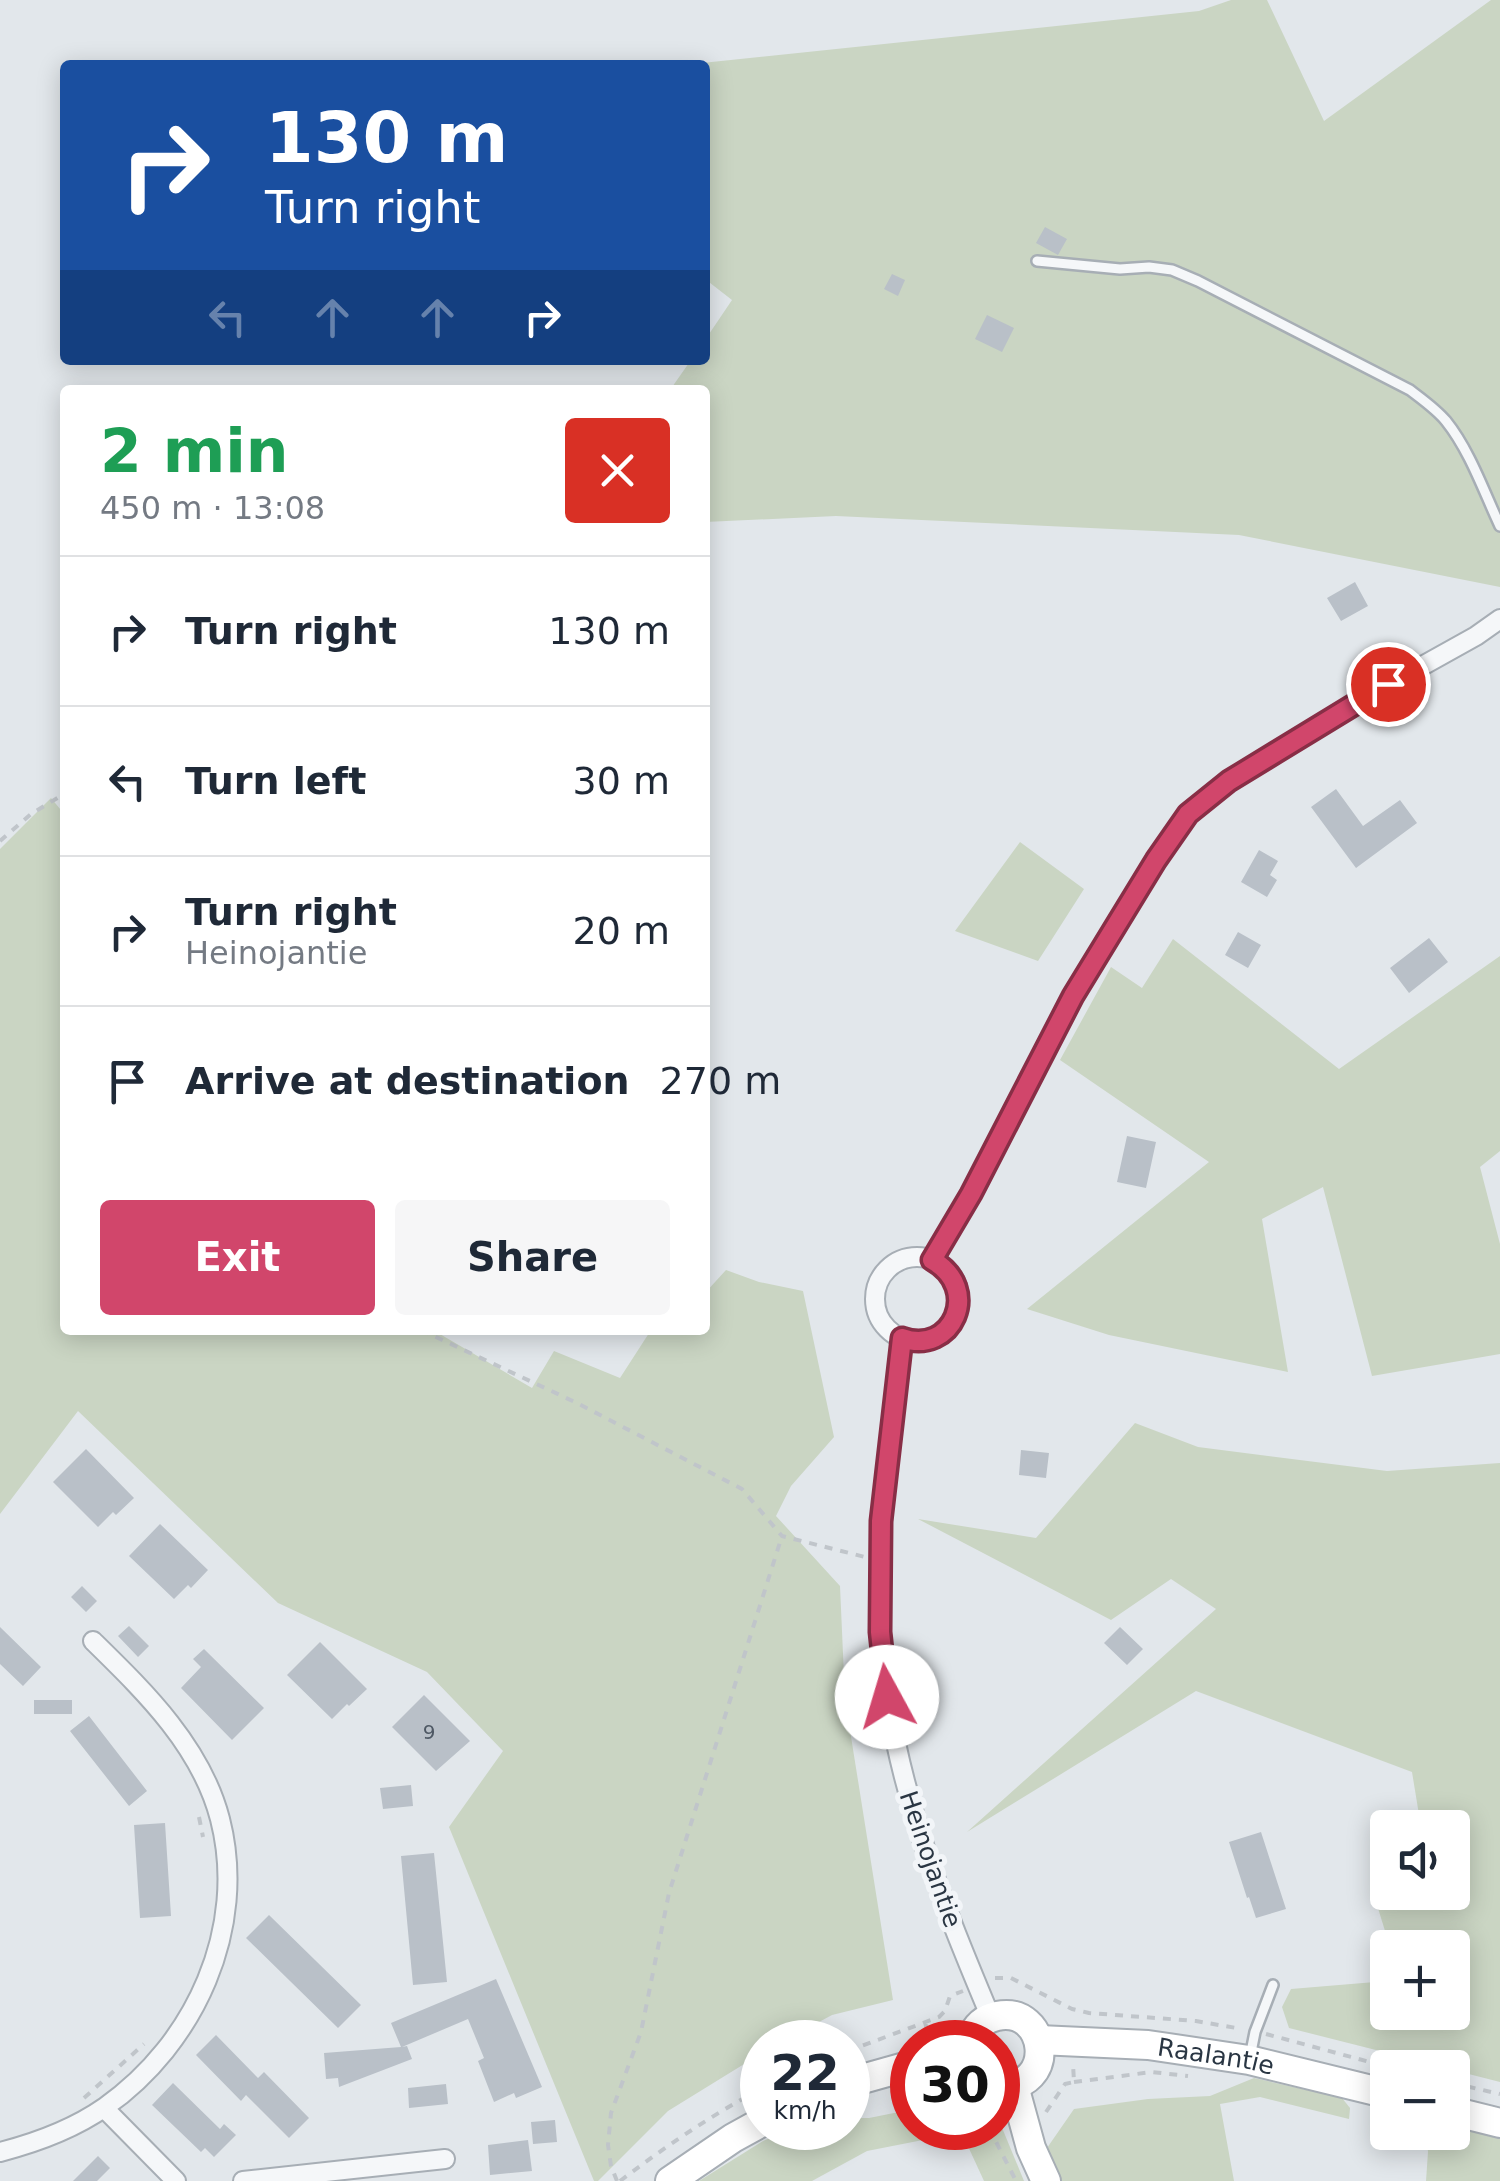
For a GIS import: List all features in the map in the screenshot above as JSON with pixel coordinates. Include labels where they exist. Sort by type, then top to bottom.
[{"type":"street","points":[[932,1260],[971,1194],[1073,996],[1188,814],[1229,781],[1388,684],[1476,636],[1500,618]]},
{"type":"street","points":[[919,1257],[932,1260],[944,1266],[958,1289],[956,1316],[938,1336],[924,1340],[902,1338],[886,1327],[878,1314],[877,1286],[893,1264],[919,1257]]},
{"type":"street","name":"Heinojantie","points":[[902,1338],[881,1521],[880,1632],[887,1697],[900,1765],[925,1853],[991,2018]]},
{"type":"street","points":[[0,2152],[24,2146],[104,2108],[132,2085],[162,2054],[195,2008],[219,1944],[226,1903],[226,1858],[220,1818],[208,1787],[166,1716],[93,1640]]},
{"type":"street","points":[[988,2020],[1000,2015],[1020,2018],[1038,2040],[1038,2064],[1032,2074],[1020,2080]]},
{"type":"street","name":"Raalantie","points":[[1038,2040],[1148,2045],[1250,2060],[1370,2090]]},
{"type":"street","points":[[104,2108],[176,2181]]},
{"type":"street","points":[[1470,2115],[1500,2123]]},
{"type":"street","points":[[1020,2121],[1046,2181]]},
{"type":"street","points":[[670,2181],[740,2135]]},
{"type":"street","points":[[242,2181],[445,2159]]},
{"type":"lane","points":[[1036,261],[1172,270],[1410,390],[1434,408],[1461,444],[1500,526]]},
{"type":"lane","points":[[1250,2060],[1274,1985]]},
{"type":"path","points":[[0,841],[31,814],[60,798]]},
{"type":"path","points":[[432,1335],[577,1403],[742,1489],[782,1536],[880,1560]]},
{"type":"path","points":[[740,2100],[619,2181],[611,2166],[608,2145],[611,2113],[641,2032],[670,1893],[782,1536]]},
{"type":"path","points":[[195,1805],[205,1846]]},
{"type":"path","points":[[931,2020],[945,2011],[950,1996],[998,1977],[1011,1978],[1072,2009],[1256,2032],[1370,2062]]},
{"type":"path","points":[[76,2104],[151,2038]]},
{"type":"path","points":[[1074,2082],[1152,2072],[1189,2076]]},
{"type":"path","points":[[1470,2087],[1500,2094]]},
{"type":"path","points":[[1000,2150],[1016,2181]]},
{"type":"green space","points":[[1231,0],[1267,0],[1324,121],[1491,0],[1500,0],[1500,587],[1239,535],[836,516],[710,522],[710,385],[674,385],[688,365],[710,365],[710,333],[732,300],[710,283],[710,62],[1199,11]]},
{"type":"green space","points":[[51,798],[60,809],[60,1335],[442,1335],[532,1388],[554,1351],[620,1378],[648,1335],[710,1335],[710,1288],[726,1270],[803,1291],[834,1437],[791,1486],[776,1516],[840,1586],[845,1699],[893,2000],[823,2020],[740,2020],[740,2067],[668,2111],[594,2181],[449,1827],[503,1751],[427,1672],[278,1603],[78,1411],[0,1514],[0,849]]},
{"type":"green space","points":[[1020,842],[1084,889],[1038,961],[955,931]]},
{"type":"green space","points":[[1173,939],[1339,1069],[1500,956],[1500,1151],[1480,1167],[1500,1244],[1500,1354],[1372,1376],[1323,1187],[1262,1219],[1288,1372],[1109,1335],[1027,1309],[1209,1162],[1060,1060],[1111,967],[1142,988]]},
{"type":"green space","points":[[1135,1423],[1198,1447],[1387,1471],[1500,1463],[1500,2082],[1470,2074],[1470,2050],[1376,2050],[1289,2028],[1282,2007],[1291,1989],[1370,1982],[1370,2030],[1470,2030],[1470,1930],[1385,1930],[1379,1910],[1470,1910],[1470,1810],[1418,1810],[1412,1772],[1196,1691],[967,1832],[1216,1609],[1171,1579],[1111,1620],[918,1519],[1036,1538]]},
{"type":"green space","points":[[1254,2078],[1342,2098],[1350,2108],[1349,2119],[1260,2097],[1220,2104],[1234,2181],[1061,2181],[1047,2148],[1074,2109],[1210,2096]]},
{"type":"green space","points":[[890,2114],[890,2146],[867,2151],[812,2181],[699,2181],[749,2150],[870,2150],[870,2118]]},
{"type":"green space","points":[[1470,2130],[1500,2138],[1500,2181],[1426,2181],[1428,2152],[1470,2150]]},
{"type":"green space","points":[[970,2150],[1011,2150],[1024,2181],[984,2181]]},
{"type":"building","points":[[1045,227],[1067,239],[1058,255],[1036,243]]},
{"type":"building","points":[[892,274],[905,280],[898,296],[884,289]]},
{"type":"building","points":[[987,315],[1014,328],[1002,352],[975,339]]},
{"type":"building","points":[[1355,582],[1368,606],[1341,621],[1327,598]]},
{"type":"building","points":[[1336,789],[1363,826],[1400,800],[1417,823],[1356,868],[1311,807]]},
{"type":"building","points":[[1259,850],[1278,861],[1270,875],[1277,880],[1267,897],[1241,882]]},
{"type":"building","points":[[1238,932],[1261,945],[1248,968],[1225,955]]},
{"type":"building","points":[[1429,938],[1448,962],[1409,993],[1390,968]]},
{"type":"building","points":[[1127,1136],[1156,1142],[1146,1188],[1117,1182]]},
{"type":"building","points":[[86,1449],[134,1498],[98,1527],[53,1482]]},
{"type":"building","points":[[1021,1450],[1049,1453],[1046,1478],[1019,1475]]},
{"type":"building","points":[[160,1524],[208,1570],[174,1599],[129,1556]]},
{"type":"building","points":[[82,1586],[97,1601],[86,1612],[71,1597]]},
{"type":"building","points":[[129,1626],[149,1646],[138,1657],[118,1636]]},
{"type":"building","points":[[0,1627],[41,1667],[23,1686],[0,1664]]},
{"type":"building","points":[[1120,1627],[1143,1649],[1127,1665],[1104,1643]]},
{"type":"building","points":[[320,1642],[367,1689],[332,1719],[287,1675]]},
{"type":"building","points":[[204,1649],[264,1708],[232,1740],[181,1688],[201,1667],[193,1659]]},
{"type":"building","points":[[424,1695],[470,1741],[436,1771],[392,1727]]},
{"type":"building","points":[[34,1700],[72,1700],[72,1714],[34,1714]]},
{"type":"building","points":[[89,1716],[147,1791],[129,1806],[70,1731]]},
{"type":"building","points":[[411,1785],[413,1806],[383,1809],[380,1788]]},
{"type":"building","points":[[165,1823],[171,1916],[140,1918],[134,1825]]},
{"type":"building","points":[[1261,1832],[1286,1909],[1256,1918],[1229,1842]]},
{"type":"building","points":[[434,1853],[447,1982],[413,1985],[401,1856]]},
{"type":"building","points":[[269,1915],[361,2005],[338,2028],[246,1938]]},
{"type":"building","points":[[496,1979],[542,2087],[494,2102],[478,2061],[484,2058],[468,2019],[402,2047],[407,2046],[412,2059],[339,2087],[338,2078],[326,2079],[324,2053],[401,2047],[391,2023]]},
{"type":"building","points":[[216,2035],[258,2078],[264,2072],[309,2118],[289,2138],[246,2095],[241,2101],[196,2055]]},
{"type":"building","points":[[173,2083],[220,2129],[224,2124],[236,2135],[214,2157],[205,2148],[201,2152],[152,2105]]},
{"type":"building","points":[[446,2084],[448,2104],[409,2108],[408,2088]]},
{"type":"building","points":[[555,2120],[557,2142],[533,2144],[531,2122]]},
{"type":"building","points":[[528,2140],[532,2171],[490,2175],[488,2145]]},
{"type":"building","points":[[98,2156],[110,2168],[97,2181],[73,2181]]},
{"type":"route","points":[[887,1697],[880,1632],[881,1521],[902,1338],[924,1340],[938,1336],[956,1316],[959,1303],[952,1277],[944,1266],[932,1260],[971,1194],[1073,996],[1188,814],[1229,781],[1388,684]]}]
